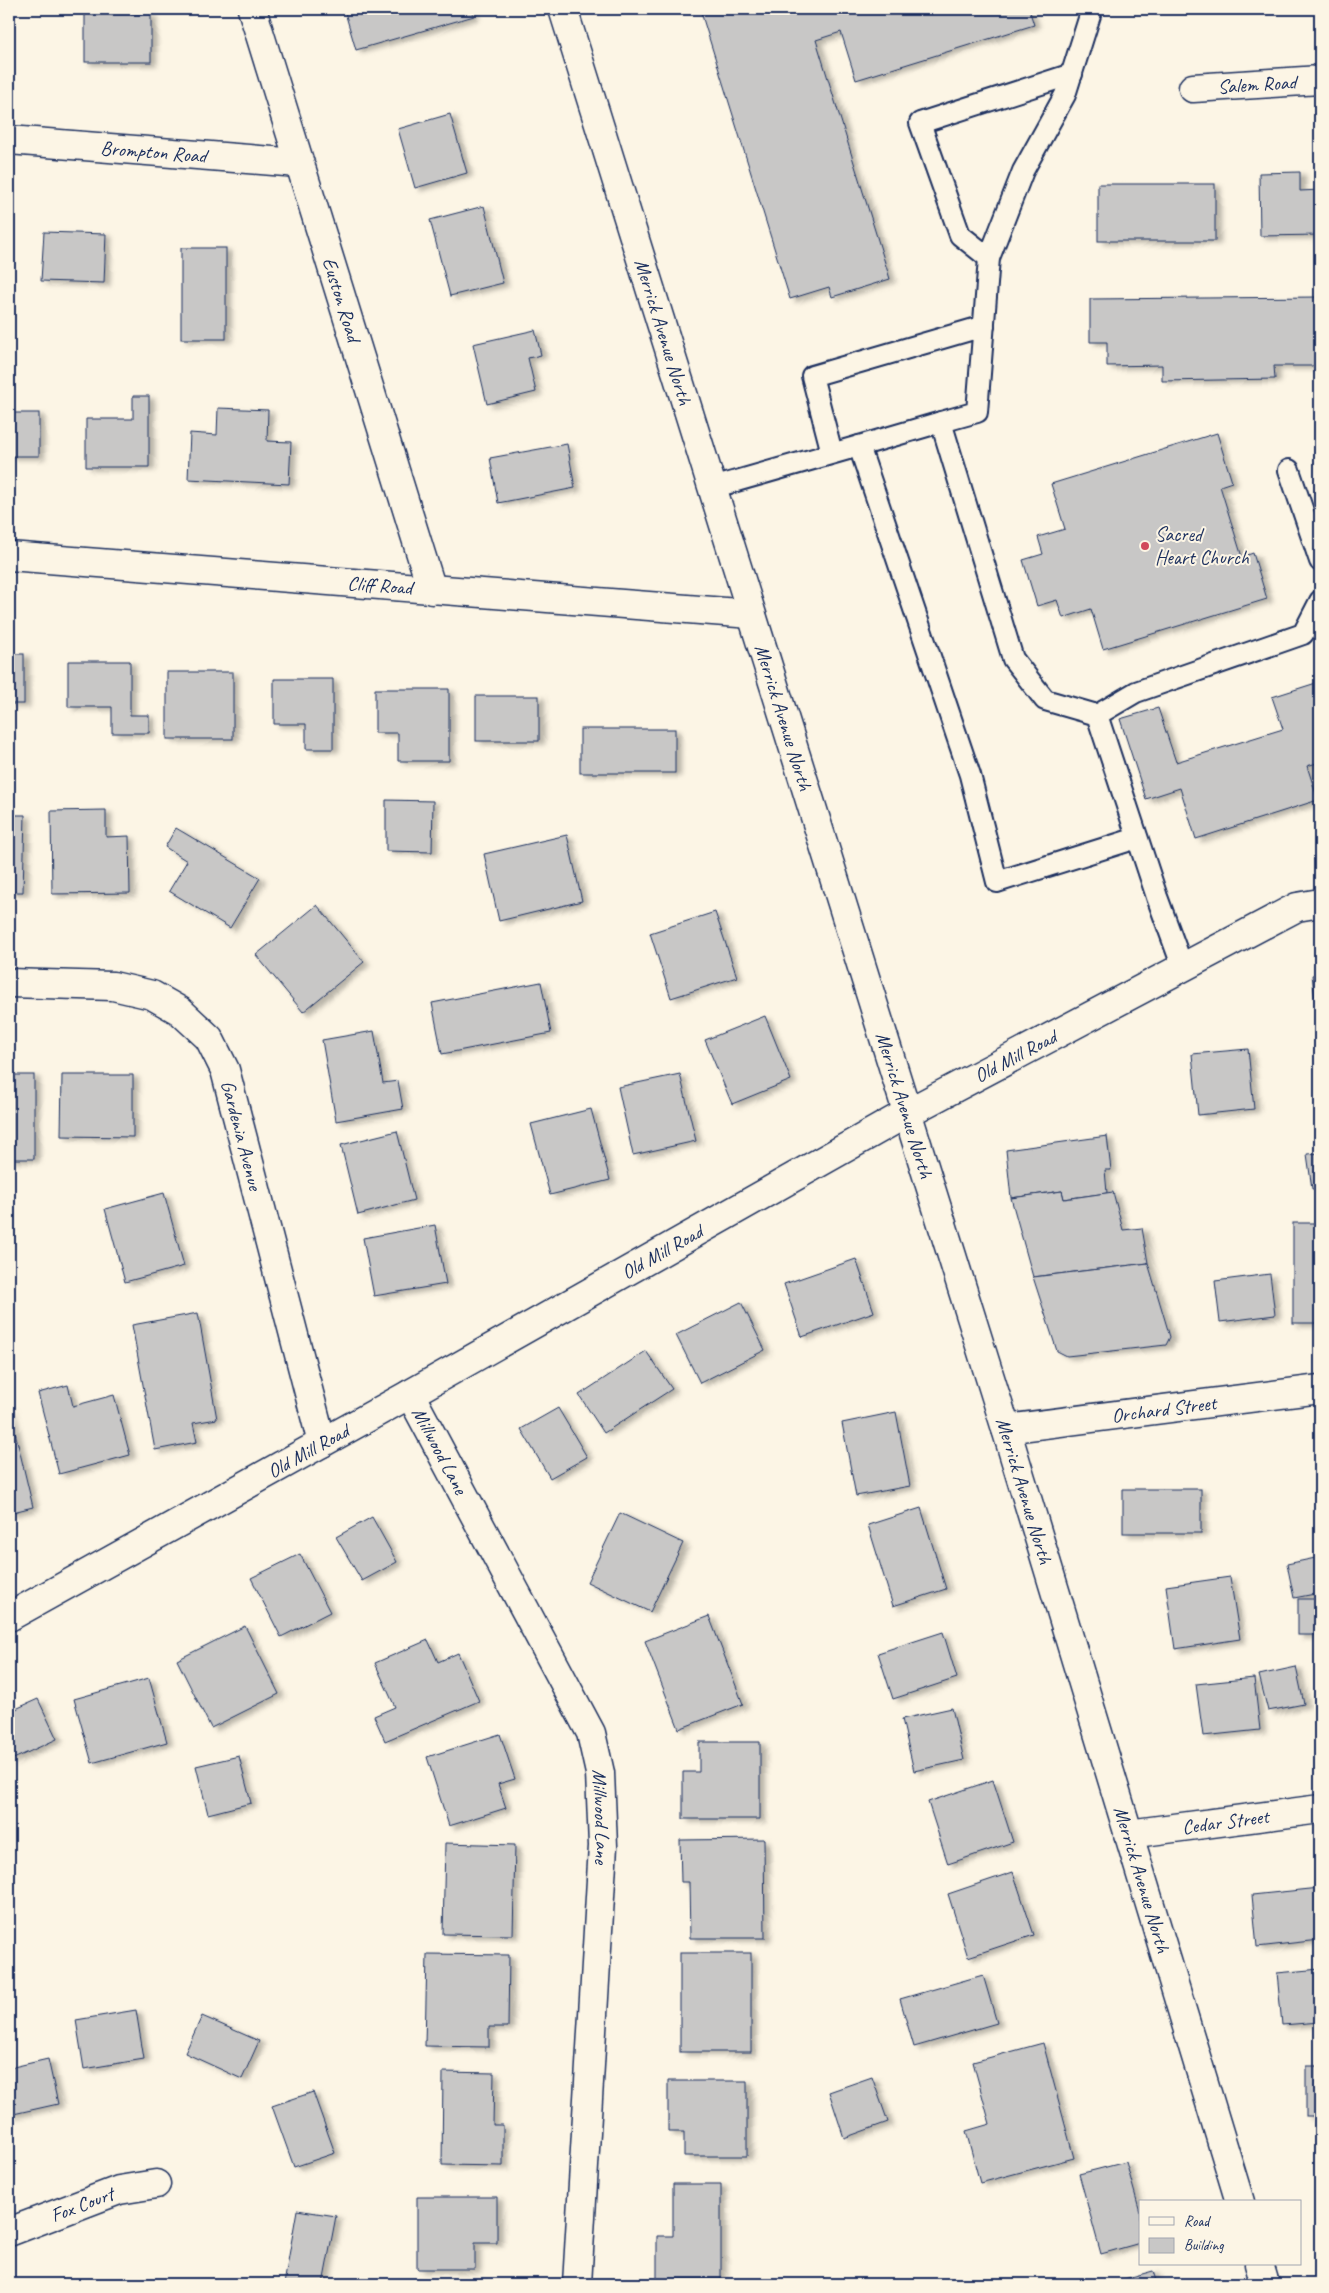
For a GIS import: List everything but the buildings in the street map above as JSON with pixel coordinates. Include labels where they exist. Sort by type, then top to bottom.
[{"type":"street","name":"Euston Road","points":[[252,9],[298,163],[432,590]]},
{"type":"street","name":"Merrick Avenue North","points":[[563,9],[1006,1429],[1239,2200]]},
{"type":"street","name":"Salem Road","points":[[1193,88],[1320,80]]},
{"type":"street","name":"Brompton Road","points":[[9,140],[298,163]]},
{"type":"street","name":"Cliff Road","points":[[9,556],[751,614]]},
{"type":"street","name":"Old Mill Road","points":[[9,1617],[410,1394],[907,1113],[1297,907],[1320,902]]},
{"type":"street","name":"Gardenia Avenue","points":[[9,983],[113,986],[152,995],[180,1011],[209,1038],[225,1070],[322,1443]]},
{"type":"street","name":"Orchard Street","points":[[1006,1429],[1320,1389]]},
{"type":"street","name":"Millwood Lane","points":[[410,1394],[590,1733],[600,1773],[603,1846],[577,2284]]},
{"type":"street","name":"Cedar Street","points":[[1128,1834],[1320,1809]]},
{"type":"street","name":"Fox Court","points":[[9,2232],[119,2190],[156,2184]]},
{"type":"street","points":[[1260,2266],[1265,2284]]},
{"type":"lane","points":[[712,488],[977,412],[989,258],[1023,171],[1065,95],[1092,9]]},
{"type":"lane","points":[[989,258],[960,235],[920,123],[1072,74]]},
{"type":"lane","points":[[832,453],[812,376],[984,326]]},
{"type":"lane","points":[[941,422],[1013,659],[1045,700],[1097,715],[1136,692],[1303,634],[1320,601]]},
{"type":"lane","points":[[859,446],[970,775],[997,882],[1137,838]]},
{"type":"lane","points":[[1290,470],[1320,561]]},
{"type":"lane","points":[[1097,715],[1182,968]]},
{"type":"place","name":"Sacred Heart Church","points":[[1145,546]]}]
